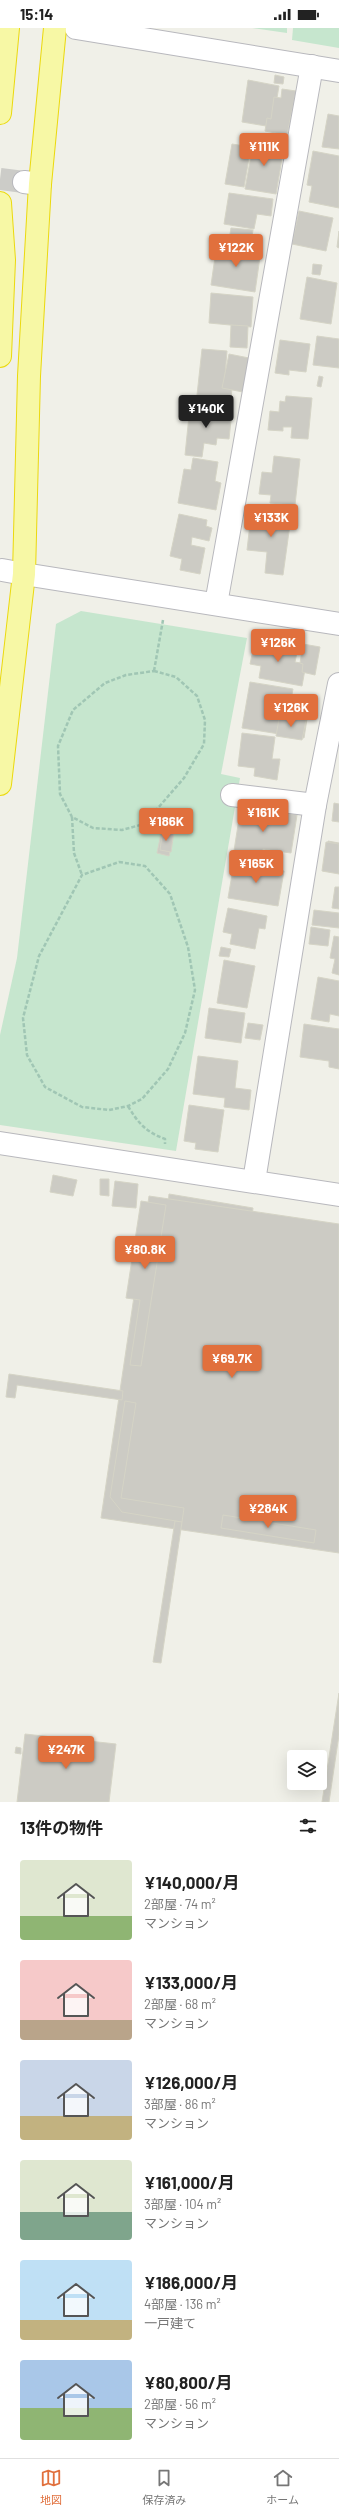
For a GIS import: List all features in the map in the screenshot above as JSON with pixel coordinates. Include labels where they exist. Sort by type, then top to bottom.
[{"type":"highway","points":[[0,113],[8,28]]},
{"type":"highway","points":[[0,784],[24,574],[32,183],[55,28]]},
{"type":"highway","points":[[0,203],[4,260],[0,356]]},
{"type":"street","points":[[76,28],[339,70]]},
{"type":"street","points":[[216,604],[312,66]]},
{"type":"street","points":[[2,570],[339,624]]},
{"type":"street","points":[[254,1182],[315,805],[339,684]]},
{"type":"street","points":[[232,795],[315,805]]},
{"type":"street","points":[[0,1143],[339,1195]]},
{"type":"path","points":[[154,671],[164,616]]},
{"type":"path","points":[[72,817],[93,828],[122,830],[144,824],[184,778],[204,744],[205,720],[197,696],[176,677],[154,671],[126,675],[105,683],[73,710],[58,746],[60,794],[72,817],[74,853],[82,875]]},
{"type":"path","points":[[119,862],[145,866],[170,894],[188,947],[195,990],[185,1033],[168,1069],[142,1099],[128,1106],[109,1110],[82,1107],[44,1087],[27,1055],[23,1018],[38,956],[82,875],[119,862]]},
{"type":"path","points":[[128,1106],[138,1124],[151,1134],[165,1139],[163,1168]]},
{"type":"green space","points":[[252,28],[287,28],[287,33]]},
{"type":"green space","points":[[293,28],[339,28],[339,48],[292,40]]},
{"type":"green space","points":[[81,611],[247,638],[221,774],[240,778],[176,1151],[0,1125],[0,1035],[17,958],[56,624]]},
{"type":"building","points":[[275,75],[284,77],[283,84],[274,83]]},
{"type":"building","points":[[248,80],[279,86],[272,127],[242,122]]},
{"type":"building","points":[[282,89],[296,91],[287,135],[265,131],[267,118],[271,119],[274,97],[281,98]]},
{"type":"building","points":[[328,114],[339,116],[339,149],[322,147]]},
{"type":"building","points":[[254,139],[279,143],[276,158],[282,159],[276,194],[245,189]]},
{"type":"building","points":[[232,144],[251,147],[244,187],[225,184]]},
{"type":"building","points":[[313,151],[339,156],[339,208],[309,202],[312,186],[307,185]]},
{"type":"building","points":[[229,193],[273,199],[271,216],[257,214],[254,229],[224,224]]},
{"type":"building","points":[[299,211],[333,218],[326,251],[292,244]]},
{"type":"building","points":[[231,228],[253,230],[251,243],[229,240]]},
{"type":"building","points":[[339,231],[339,248],[337,247]]},
{"type":"building","points":[[217,243],[261,250],[255,292],[211,285]]},
{"type":"building","points":[[313,264],[322,265],[320,275],[312,274]]},
{"type":"building","points":[[307,277],[337,283],[331,324],[300,319]]},
{"type":"building","points":[[211,293],[253,297],[251,327],[209,323]]},
{"type":"building","points":[[231,325],[248,326],[247,348],[230,347]]},
{"type":"building","points":[[317,336],[339,339],[339,368],[313,365]]},
{"type":"building","points":[[280,340],[310,344],[306,372],[289,370],[289,375],[275,373]]},
{"type":"building","points":[[202,349],[227,351],[224,387],[232,388],[231,399],[197,395]]},
{"type":"building","points":[[229,354],[249,358],[243,392],[222,388]]},
{"type":"building","points":[[319,376],[323,377],[321,387],[317,386]]},
{"type":"building","points":[[286,396],[312,398],[308,439],[291,438],[292,427],[283,427],[283,431],[268,430],[270,411],[279,412],[280,401],[285,402]]},
{"type":"building","points":[[190,406],[232,411],[229,439],[217,438],[216,445],[204,443],[202,457],[185,455]]},
{"type":"building","points":[[274,456],[300,459],[295,505],[270,503],[271,495],[259,494],[262,472],[272,473]]},
{"type":"building","points":[[193,458],[218,462],[215,481],[221,483],[216,510],[178,503],[184,469],[191,470]]},
{"type":"building","points":[[268,507],[292,510],[283,575],[265,573],[267,552],[247,550],[251,515],[266,517]]},
{"type":"building","points":[[179,514],[207,520],[206,526],[212,528],[209,541],[192,537],[191,545],[205,548],[200,574],[180,570],[182,559],[170,556]]},
{"type":"building","points":[[255,641],[298,648],[295,662],[306,664],[302,686],[259,678],[261,666],[250,664]]},
{"type":"building","points":[[303,644],[320,647],[315,675],[302,672],[303,664],[300,663]]},
{"type":"building","points":[[250,682],[293,689],[288,716],[307,719],[304,738],[242,728]]},
{"type":"building","points":[[284,717],[306,720],[302,740],[276,736],[279,719],[283,719]]},
{"type":"building","points":[[242,733],[275,737],[272,759],[280,759],[277,780],[254,776],[255,768],[238,766]]},
{"type":"building","points":[[334,803],[339,804],[339,822],[332,821]]},
{"type":"building","points":[[241,806],[297,815],[291,853],[263,849],[261,861],[233,857]]},
{"type":"building","points":[[162,829],[174,831],[169,856],[157,853]]},
{"type":"building","points":[[163,829],[174,831],[171,852],[160,850]]},
{"type":"building","points":[[328,841],[339,843],[339,873],[323,871]]},
{"type":"building","points":[[326,842],[339,844],[339,874],[322,871]]},
{"type":"building","points":[[234,863],[284,871],[278,906],[228,898]]},
{"type":"building","points":[[335,887],[339,887],[339,909],[332,908]]},
{"type":"building","points":[[228,908],[267,916],[265,929],[259,928],[255,949],[230,944],[232,934],[223,932]]},
{"type":"building","points":[[314,910],[339,913],[339,928],[312,925]]},
{"type":"building","points":[[311,927],[330,930],[328,946],[309,944]]},
{"type":"building","points":[[334,936],[339,937],[339,975],[332,973],[335,959],[330,958]]},
{"type":"building","points":[[221,947],[231,949],[229,957],[219,956]]},
{"type":"building","points":[[224,960],[255,966],[247,1008],[217,1003]]},
{"type":"building","points":[[318,977],[339,981],[339,1016],[330,1014],[329,1022],[311,1019]]},
{"type":"building","points":[[209,1008],[245,1013],[241,1043],[205,1038]]},
{"type":"building","points":[[248,1023],[263,1025],[260,1040],[245,1038]]},
{"type":"building","points":[[304,1024],[339,1029],[339,1069],[329,1067],[329,1061],[300,1057]]},
{"type":"building","points":[[198,1056],[238,1061],[235,1088],[251,1090],[249,1110],[224,1107],[225,1098],[193,1094]]},
{"type":"building","points":[[189,1105],[224,1110],[218,1152],[195,1149],[196,1143],[184,1141]]},
{"type":"building","points":[[53,1175],[77,1180],[73,1196],[50,1192]]},
{"type":"building","points":[[100,1179],[109,1179],[109,1196],[100,1195]]},
{"type":"building","points":[[115,1181],[138,1184],[136,1208],[112,1206]]},
{"type":"building","points":[[169,1194],[253,1208],[252,1217],[168,1204]]},
{"type":"building","points":[[149,1196],[339,1224],[339,1553],[101,1518]]},
{"type":"building","points":[[141,1201],[166,1205],[141,1366],[130,1365],[140,1300],[126,1298]]},
{"type":"building","points":[[9,1374],[123,1391],[122,1400],[17,1385],[15,1398],[6,1397]]},
{"type":"building","points":[[125,1401],[136,1403],[121,1498],[184,1508],[182,1522],[122,1512],[110,1497]]},
{"type":"building","points":[[223,1515],[316,1530],[314,1543],[221,1528]]},
{"type":"building","points":[[175,1521],[182,1522],[161,1663],[153,1662]]},
{"type":"building","points":[[339,1693],[339,1735],[329,1802],[322,1802],[324,1790],[327,1790],[327,1770]]},
{"type":"building","points":[[25,1734],[116,1744],[109,1802],[17,1802]]},
{"type":"building","points":[[16,1747],[21,1748],[21,1754],[15,1753]]},
{"type":"tunnel","points":[[0,179],[24,182]]}]
